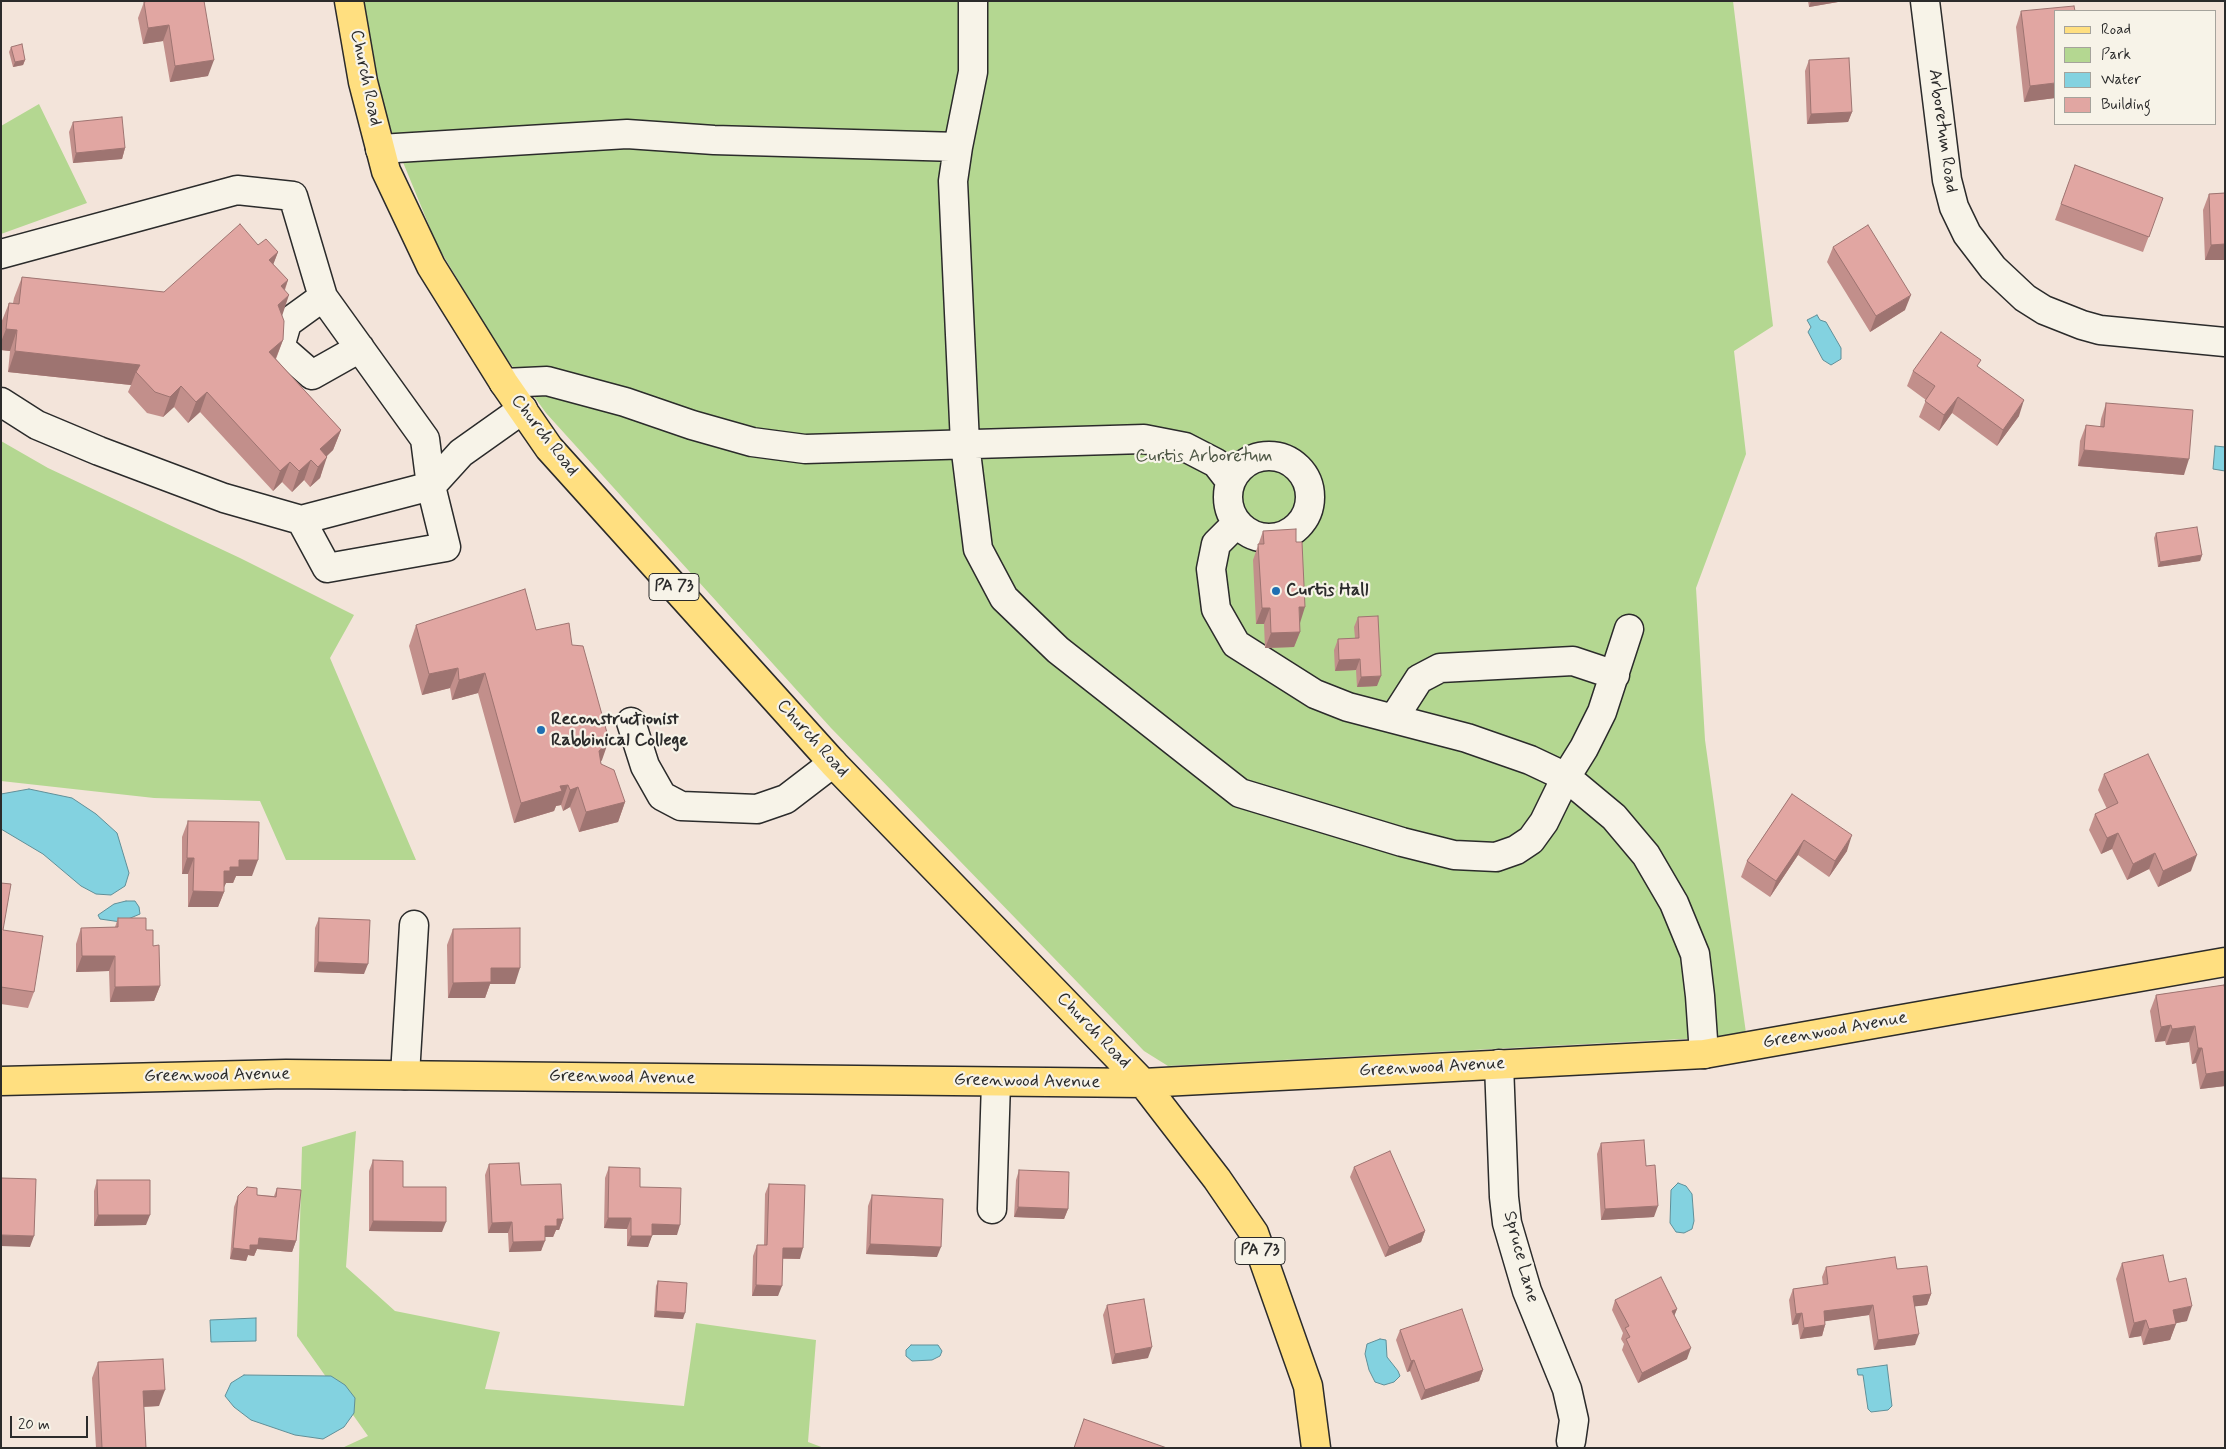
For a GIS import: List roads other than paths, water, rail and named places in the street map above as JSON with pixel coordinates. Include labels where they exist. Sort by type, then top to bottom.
[{"type":"main road","name":"Church Road","points":[[349,1],[363,82],[386,171],[431,266],[504,383],[549,448],[833,763],[1143,1083],[1217,1179],[1254,1233],[1308,1386],[1316,1448]]},
{"type":"main road","name":"Greenwood Avenue","points":[[1,1081],[286,1074],[1143,1083],[1704,1054],[2225,962]]},
{"type":"street","points":[[973,1],[972,72],[958,147],[954,181],[965,444],[978,549],[1004,598],[1058,650],[1240,793],[1402,842],[1454,855],[1496,858],[1516,850],[1531,840],[1544,822],[1566,777],[1584,748],[1602,712],[1628,629]]},
{"type":"street","name":"Arboretum Road","points":[[1925,1],[1947,180],[1954,208],[1967,234],[1993,268],[2025,298],[2044,310],[2082,325],[2100,330],[2225,342]]},
{"type":"street","points":[[380,149],[627,134],[714,140],[958,147]]},
{"type":"street","points":[[1,254],[237,190],[293,196],[323,297],[425,439],[431,486],[446,547],[326,568],[301,520]]},
{"type":"street","points":[[323,297],[288,323],[280,347],[312,375],[360,348]]},
{"type":"street","points":[[504,383],[547,381],[625,402],[692,425],[752,442],[805,449],[1144,439],[1185,447],[1216,463],[1230,481]]},
{"type":"street","points":[[1,402],[37,425],[99,451],[224,498],[301,520],[431,486],[462,453],[523,409]]},
{"type":"street","points":[[1273,455],[1286,459],[1298,466],[1306,477],[1310,490],[1310,504],[1306,516],[1298,527],[1274,538],[1260,537],[1247,532],[1237,523],[1228,503],[1227,492],[1230,481],[1237,469],[1248,461],[1260,456],[1273,455]]},
{"type":"street","points":[[1237,523],[1216,544],[1211,569],[1216,609],[1236,644],[1315,694],[1348,707],[1467,738],[1530,760],[1566,777],[1614,817],[1646,855],[1674,903],[1694,954],[1700,996],[1704,1054]]},
{"type":"street","points":[[1394,718],[1419,679],[1440,668],[1573,661],[1615,675]]},
{"type":"street","points":[[632,722],[645,766],[662,796],[681,806],[757,809],[786,799],[833,763]]},
{"type":"street","points":[[405,1075],[414,925]]},
{"type":"street","name":"Spruce Lane","points":[[1499,1064],[1507,1223],[1527,1291],[1567,1389],[1574,1420],[1571,1441]]},
{"type":"street","points":[[992,1209],[996,1082]]},
{"type":"water","points":[[1817,315],[1820,320],[1826,322],[1841,348],[1841,359],[1831,365],[1823,360],[1808,332],[1811,327],[1807,320]]},
{"type":"water","points":[[2215,446],[2225,447],[2225,471],[2213,469]]},
{"type":"water","points":[[29,789],[72,798],[96,814],[117,833],[129,873],[125,886],[111,895],[96,894],[81,886],[43,854],[1,829],[1,794]]},
{"type":"water","points":[[135,901],[139,907],[140,914],[121,922],[100,919],[98,915],[114,904]]},
{"type":"water","points":[[1678,1183],[1686,1186],[1692,1194],[1694,1221],[1692,1229],[1684,1233],[1676,1232],[1670,1223],[1671,1190]]},
{"type":"water","points":[[256,1318],[256,1341],[211,1342],[210,1320]]},
{"type":"water","points":[[1380,1339],[1386,1340],[1387,1357],[1400,1376],[1394,1382],[1384,1385],[1375,1382],[1369,1370],[1365,1354],[1367,1344]]},
{"type":"water","points":[[911,1345],[938,1345],[942,1351],[940,1356],[932,1360],[912,1361],[906,1356],[906,1350]]},
{"type":"water","points":[[1887,1365],[1892,1406],[1888,1410],[1871,1412],[1868,1409],[1863,1375],[1858,1375],[1857,1369]]},
{"type":"water","points":[[244,1375],[331,1376],[345,1385],[355,1398],[354,1413],[344,1427],[323,1439],[295,1435],[251,1420],[234,1407],[225,1396],[231,1383]]},
{"type":"place","name":"Curtis Hall","points":[[1276,591]]},
{"type":"place","name":"Reconstructionist Rabbinical College","points":[[541,730]]},
{"type":"park label","name":"Curtis Arboretum","points":[[1204,457]]}]
